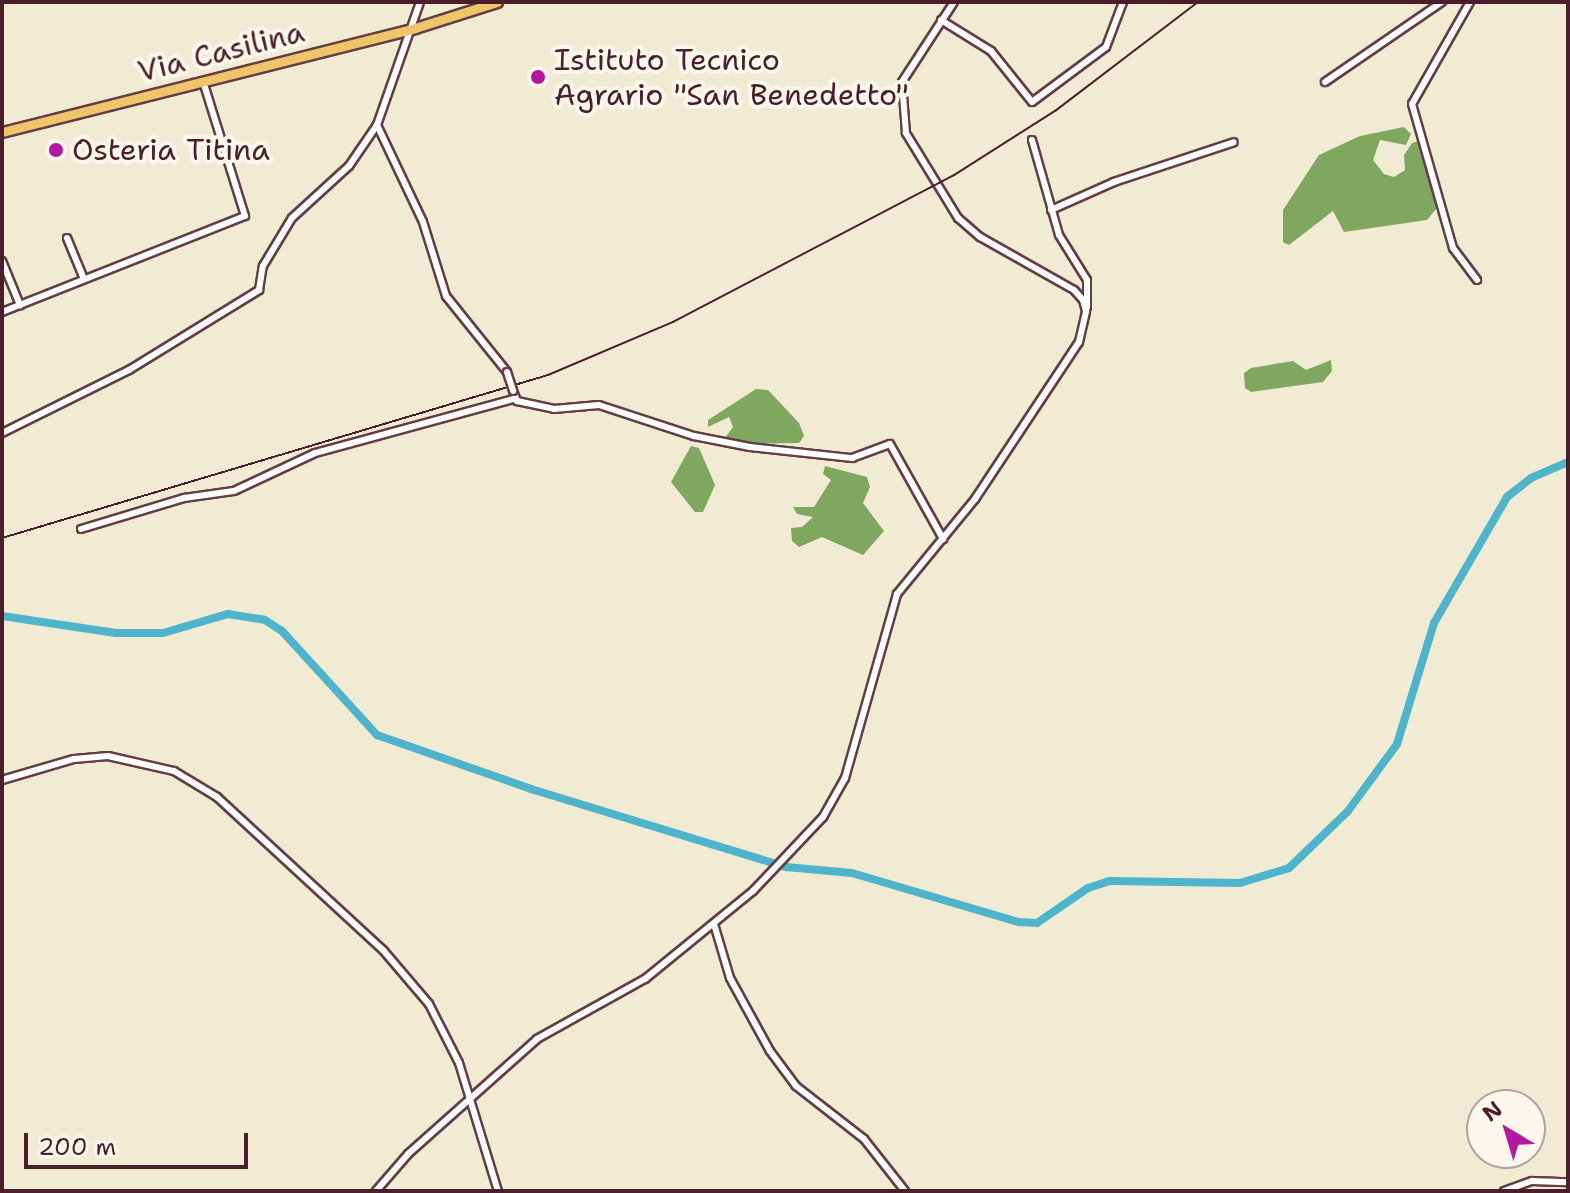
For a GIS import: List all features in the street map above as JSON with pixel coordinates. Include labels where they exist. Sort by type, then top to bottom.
[{"type":"main road","name":"Via Casilina","points":[[2,132],[415,28],[497,2]]},
{"type":"street","points":[[2,433],[129,370],[259,290],[263,266],[292,218],[349,166],[377,125],[415,28],[420,2]]},
{"type":"street","points":[[954,2],[902,82],[906,133],[958,218],[980,237],[1069,287],[1086,311]]},
{"type":"street","points":[[941,20],[991,51],[1032,102],[1106,47],[1123,2]]},
{"type":"street","points":[[1325,82],[1442,2]]},
{"type":"street","points":[[1470,2],[1412,104],[1453,248],[1477,280]]},
{"type":"street","points":[[2,312],[245,216],[203,81]]},
{"type":"street","points":[[377,125],[423,222],[446,296],[507,372],[514,399]]},
{"type":"street","points":[[376,1191],[408,1154],[537,1039],[645,979],[714,924],[770,872],[837,799],[897,594],[943,539],[1071,354],[1086,311],[1083,272],[1059,235],[1032,140]]},
{"type":"street","points":[[1051,210],[1234,142]]},
{"type":"street","points":[[67,238],[84,279]]},
{"type":"street","points":[[2,261],[20,305]]},
{"type":"street","points":[[1069,287],[1083,272]]},
{"type":"street","points":[[81,529],[184,498],[234,491],[315,453],[514,399],[554,409],[599,405],[694,436],[837,458],[864,456],[890,444],[943,539]]},
{"type":"street","points":[[2,780],[74,759],[108,756],[142,760],[200,785],[411,981],[441,1024],[471,1098],[498,1191]]},
{"type":"street","points":[[714,924],[730,978],[770,1051],[796,1086],[864,1139],[905,1191]]},
{"type":"street","points":[[1504,1191],[1532,1181],[1568,1182]]},
{"type":"green space","points":[[1404,127],[1411,134],[1406,145],[1380,140],[1373,160],[1384,174],[1394,177],[1405,170],[1404,155],[1412,143],[1419,141],[1437,208],[1427,220],[1344,232],[1333,211],[1289,245],[1283,242],[1283,210],[1319,155],[1360,136]]},
{"type":"green space","points":[[1331,360],[1332,371],[1323,382],[1251,392],[1245,388],[1244,373],[1251,368],[1293,361],[1306,370]]},
{"type":"green space","points":[[756,389],[768,390],[799,423],[804,436],[799,443],[739,444],[725,438],[733,427],[729,417],[708,427],[708,420]]},
{"type":"green space","points":[[691,446],[699,448],[715,485],[703,512],[695,512],[671,482]]},
{"type":"green space","points":[[825,466],[867,477],[870,487],[863,503],[884,531],[863,555],[822,537],[799,547],[792,541],[791,528],[802,527],[813,517],[797,514],[793,507],[814,507],[831,480],[823,474]]},
{"type":"waterway","points":[[2,616],[116,633],[163,633],[228,614],[265,620],[282,631],[377,735],[531,789],[786,867],[852,873],[1019,922],[1037,923],[1088,888],[1110,881],[1240,883],[1289,868],[1348,811],[1397,744],[1434,623],[1507,497],[1531,478],[1568,462]]},
{"type":"railway","points":[[2,538],[548,375],[673,322],[954,175],[1055,111],[1198,2]]},
{"type":"place","name":"Istituto Tecnico Agrario \"San Benedetto\"","points":[[538,77]]},
{"type":"place","name":"Osteria Titina","points":[[56,150]]}]
